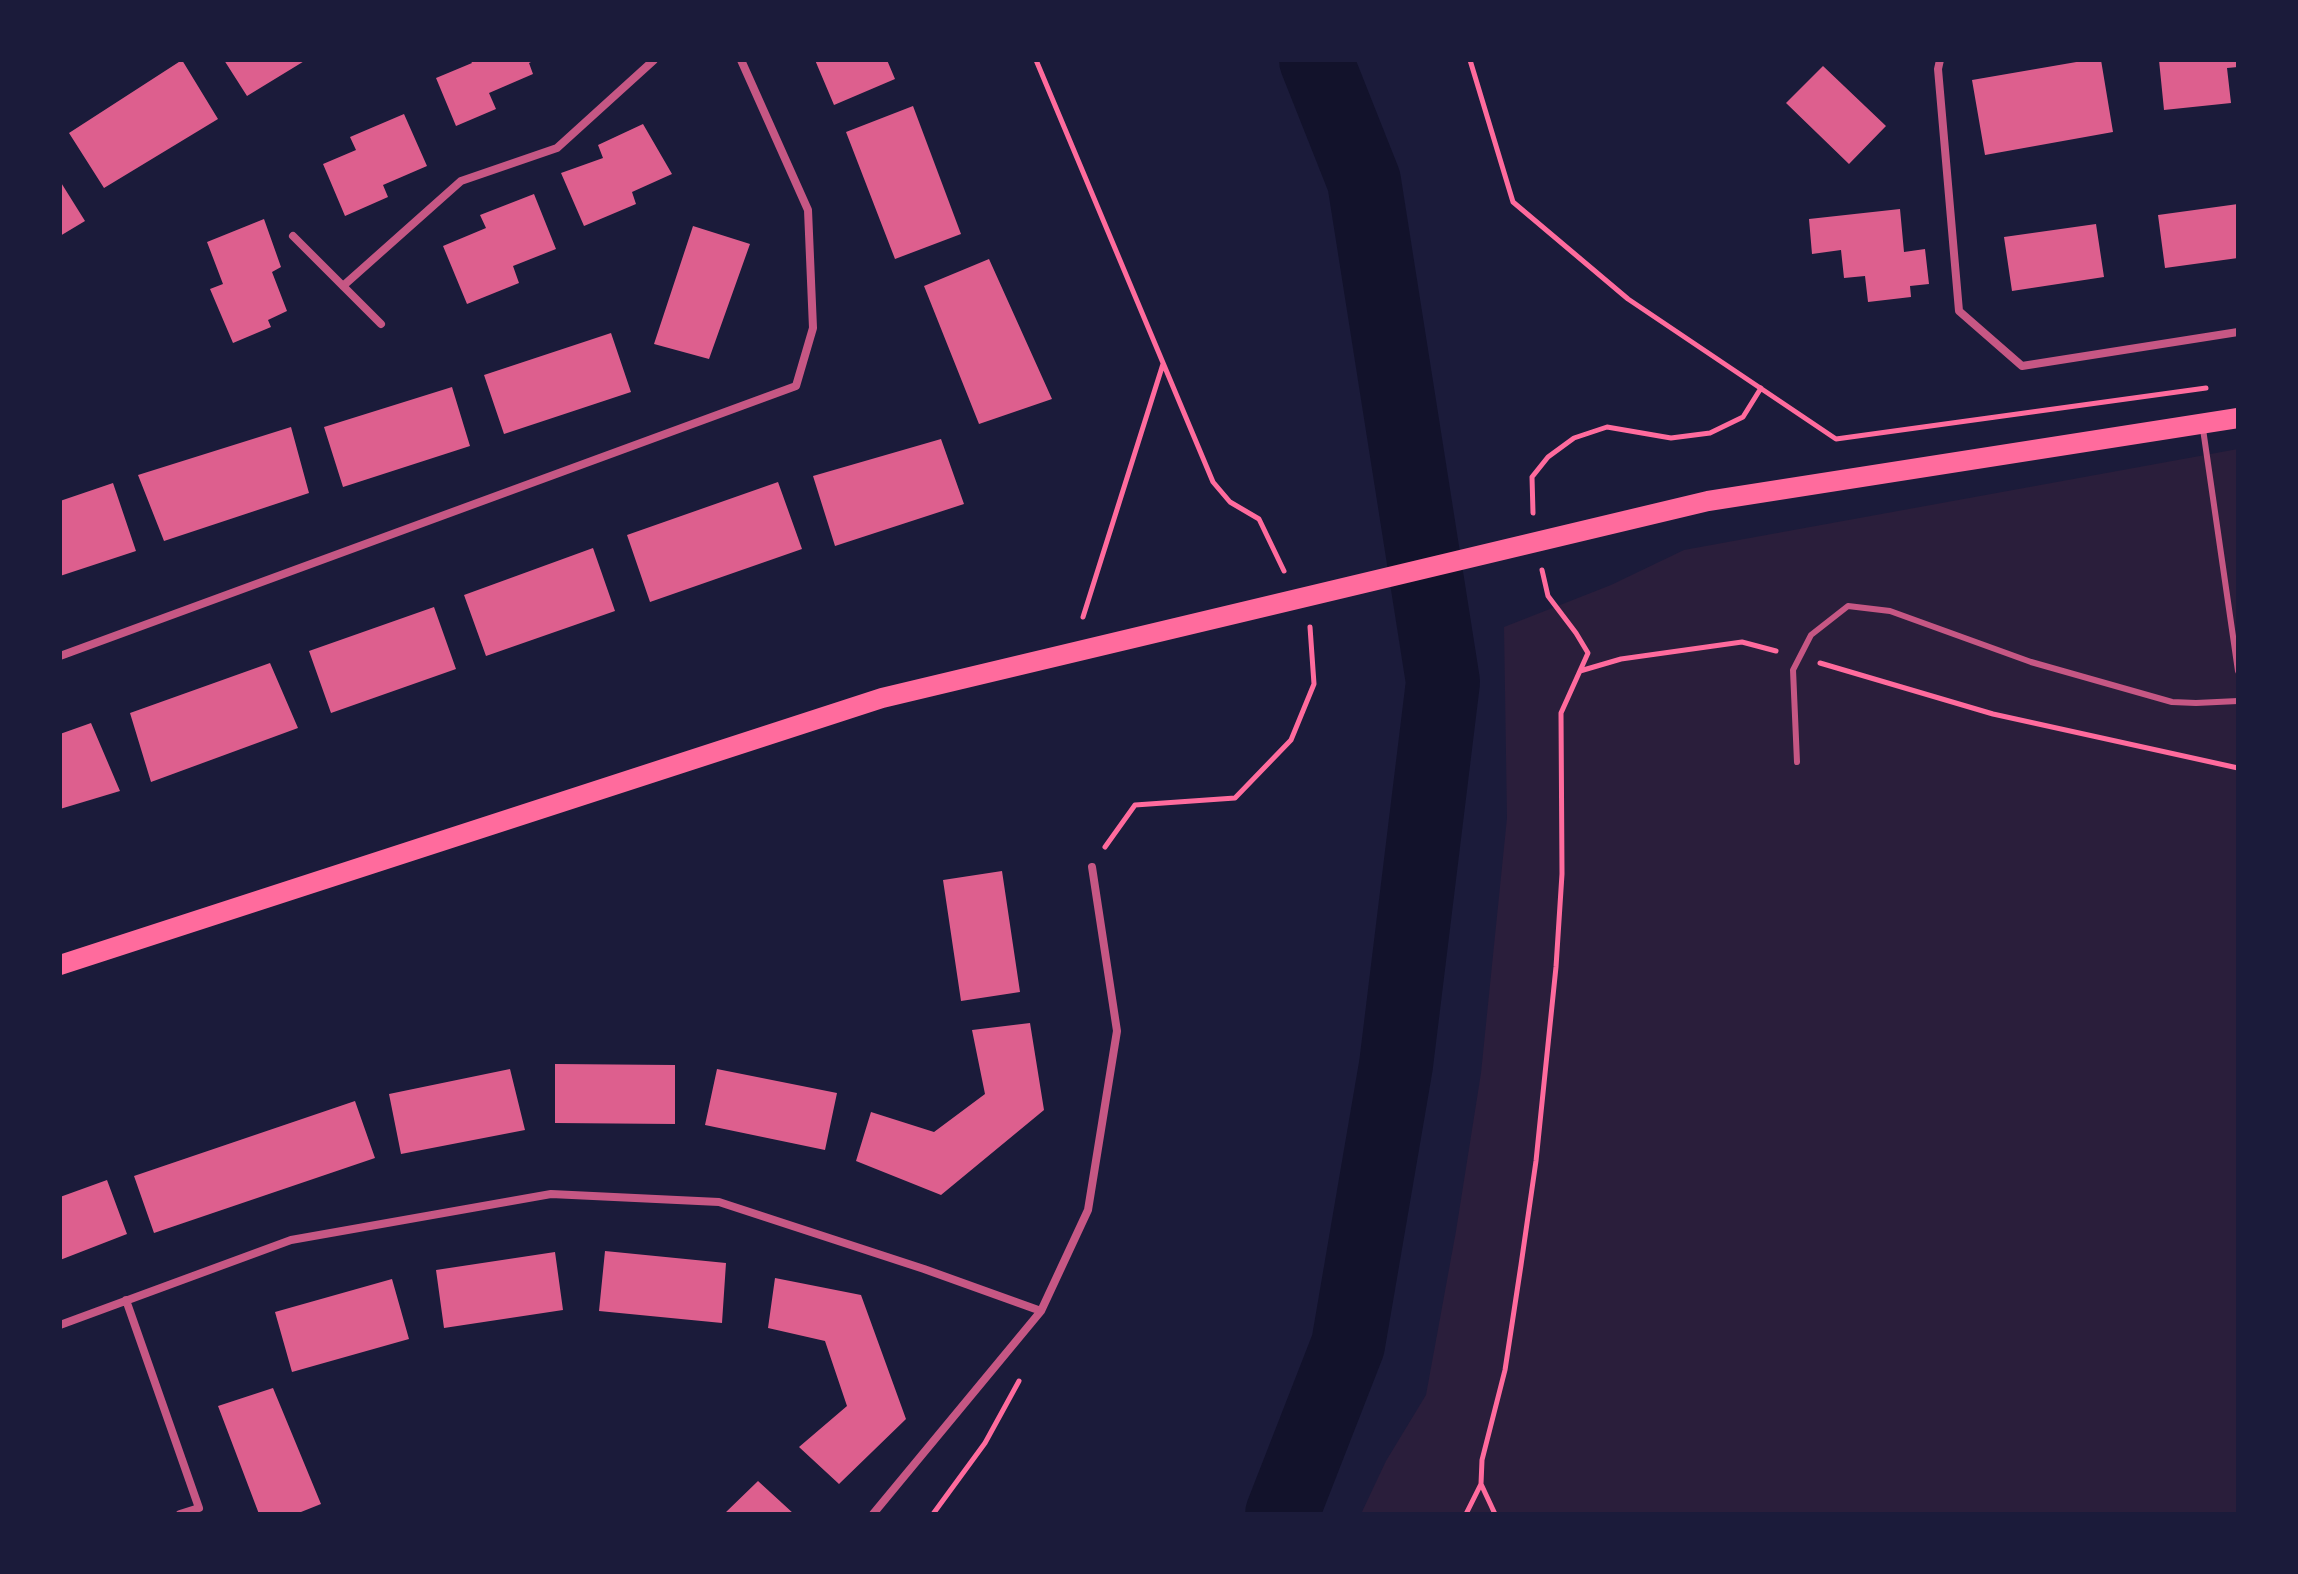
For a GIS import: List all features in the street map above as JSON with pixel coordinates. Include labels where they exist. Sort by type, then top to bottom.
[{"type":"main road","points":[[60,965],[882,698],[1708,501],[2238,418]]},
{"type":"street","points":[[343,286],[461,181],[557,148],[654,60]]},
{"type":"street","points":[[60,656],[796,386],[813,328],[808,210],[741,60]]},
{"type":"street","points":[[1940,60],[1938,69],[1959,311],[2022,366],[2238,332]]},
{"type":"street","points":[[293,236],[381,324]]},
{"type":"street","points":[[873,1514],[1041,1311],[1088,1210],[1117,1031],[1092,867]]},
{"type":"street","points":[[60,1325],[291,1240],[551,1194],[719,1202],[1041,1311]]},
{"type":"street","points":[[126,1300],[199,1508],[180,1514]]},
{"type":"lane","points":[[2202,424],[2238,671]]},
{"type":"lane","points":[[1797,762],[1793,670],[1811,635],[1848,606],[1890,611],[2031,662],[2172,702],[2238,701]]},
{"type":"path","points":[[1036,60],[1213,482],[1230,502],[1259,519],[1286,574]]},
{"type":"path","points":[[1470,60],[1513,202],[1628,299],[1836,439],[2207,388]]},
{"type":"path","points":[[1071,653],[1164,363]]},
{"type":"path","points":[[1533,524],[1532,477],[1548,457],[1574,438],[1607,427],[1671,438],[1710,433],[1743,417],[1761,388]]},
{"type":"path","points":[[1466,1514],[1481,1484],[1482,1460],[1505,1370],[1536,1161],[1556,967],[1562,874],[1561,713],[1588,653],[1548,596],[1541,568]]},
{"type":"path","points":[[1092,867],[1135,805],[1235,798],[1291,740],[1314,684],[1311,629],[1305,615]]},
{"type":"path","points":[[1580,671],[1621,659],[1742,642],[1993,714],[2238,768]]},
{"type":"path","points":[[933,1514],[985,1443],[1020,1380]]},
{"type":"path","points":[[1481,1484],[1495,1514]]},
{"type":"shaded area","points":[[2238,449],[2238,1514],[1361,1514],[1386,1461],[1426,1395],[1456,1231],[1481,1073],[1507,818],[1504,627],[1611,585],[1684,550]]},
{"type":"building","points":[[182,60],[218,119],[104,188],[69,133]]},
{"type":"building","points":[[224,60],[306,60],[247,96]]},
{"type":"building","points":[[470,60],[535,60],[529,63],[533,74],[489,93],[496,109],[456,126],[436,78],[472,63]]},
{"type":"building","points":[[815,60],[887,60],[895,79],[834,105]]},
{"type":"building","points":[[2101,60],[2113,132],[1985,155],[1972,80]]},
{"type":"building","points":[[2159,60],[2238,60],[2238,67],[2227,68],[2231,103],[2164,110]]},
{"type":"building","points":[[1823,66],[1886,126],[1849,164],[1786,103]]},
{"type":"building","points":[[913,106],[961,234],[895,259],[846,132]]},
{"type":"building","points":[[404,114],[427,166],[383,185],[388,197],[345,216],[323,164],[356,150],[350,137]]},
{"type":"building","points":[[643,124],[672,174],[632,192],[636,204],[584,226],[561,173],[603,158],[598,145]]},
{"type":"building","points":[[60,181],[85,221],[60,236]]},
{"type":"building","points":[[534,194],[556,249],[513,266],[519,283],[467,304],[443,246],[486,228],[480,215]]},
{"type":"building","points":[[2238,204],[2238,258],[2165,268],[2158,215]]},
{"type":"building","points":[[1900,209],[1904,252],[1925,249],[1929,284],[1910,286],[1911,297],[1868,302],[1865,276],[1844,278],[1841,250],[1812,254],[1809,219]]},
{"type":"building","points":[[264,219],[281,267],[272,272],[287,311],[268,320],[271,327],[233,343],[210,289],[223,284],[207,242]]},
{"type":"building","points":[[2096,224],[2104,277],[2012,291],[2004,237]]},
{"type":"building","points":[[693,226],[750,244],[709,359],[654,344]]},
{"type":"building","points":[[989,259],[1052,399],[979,424],[924,286]]},
{"type":"building","points":[[611,333],[631,392],[504,434],[484,375]]},
{"type":"building","points":[[452,387],[470,446],[343,487],[324,427]]},
{"type":"building","points":[[291,427],[309,493],[164,541],[138,475]]},
{"type":"building","points":[[941,439],[964,504],[835,546],[813,476]]},
{"type":"building","points":[[778,482],[802,549],[650,602],[627,535]]},
{"type":"building","points":[[113,483],[136,551],[60,576],[60,501]]},
{"type":"building","points":[[593,548],[615,611],[486,656],[464,595]]},
{"type":"building","points":[[434,607],[456,669],[331,713],[309,651]]},
{"type":"building","points":[[270,663],[298,728],[151,782],[130,713]]},
{"type":"building","points":[[91,723],[120,791],[60,809],[60,734]]},
{"type":"building","points":[[1002,871],[1020,992],[961,1001],[943,880]]},
{"type":"building","points":[[1030,1023],[1044,1110],[941,1195],[856,1161],[871,1112],[934,1132],[985,1094],[972,1030]]},
{"type":"building","points":[[555,1064],[675,1065],[675,1124],[555,1123]]},
{"type":"building","points":[[510,1069],[525,1130],[401,1154],[389,1094]]},
{"type":"building","points":[[717,1069],[837,1093],[825,1150],[705,1125]]},
{"type":"building","points":[[355,1101],[375,1158],[154,1233],[134,1176]]},
{"type":"building","points":[[107,1180],[127,1234],[60,1260],[60,1197]]},
{"type":"building","points":[[605,1251],[726,1263],[722,1323],[599,1311]]},
{"type":"building","points":[[555,1252],[563,1310],[444,1328],[436,1270]]},
{"type":"building","points":[[775,1278],[861,1295],[906,1419],[839,1484],[799,1447],[847,1406],[825,1341],[768,1328]]},
{"type":"building","points":[[392,1279],[409,1339],[292,1372],[275,1312]]},
{"type":"building","points":[[273,1388],[321,1504],[296,1514],[259,1514],[218,1406]]},
{"type":"building","points":[[758,1481],[794,1514],[724,1514]]},
{"type":"waterway","points":[[1282,1514],[1348,1345],[1396,1065],[1443,682],[1364,181],[1316,60]]}]
